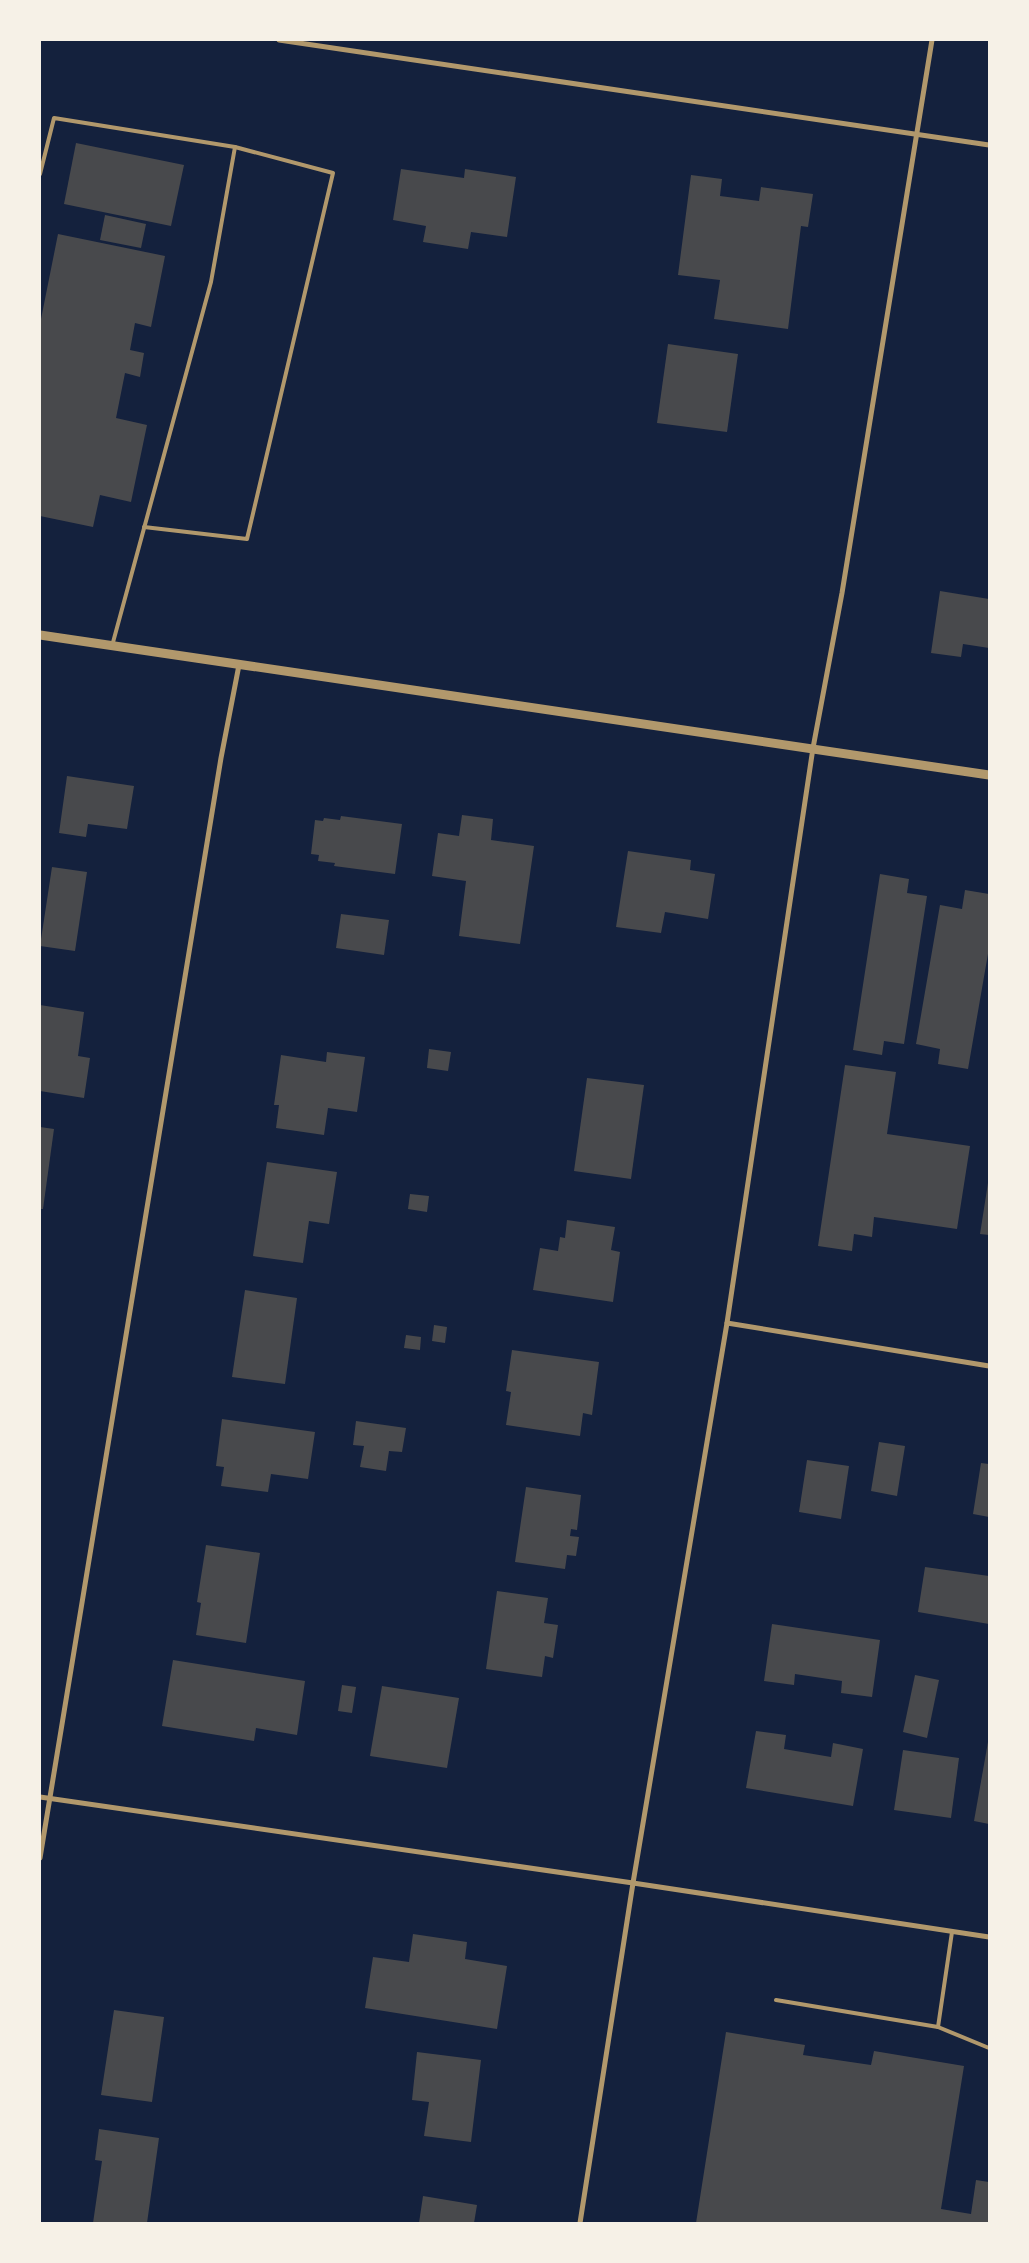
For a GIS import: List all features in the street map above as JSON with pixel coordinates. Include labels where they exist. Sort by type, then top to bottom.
[{"type":"street","points":[[280,40],[989,145]]},
{"type":"street","points":[[580,2223],[633,1883],[727,1323],[813,748],[842,593],[932,40]]},
{"type":"street","points":[[40,635],[989,775]]},
{"type":"street","points":[[40,1858],[221,758],[239,665]]},
{"type":"street","points":[[727,1323],[989,1366]]},
{"type":"street","points":[[40,1798],[633,1883],[989,1938]]},
{"type":"lane","points":[[40,174],[54,118],[235,147],[333,173],[247,539],[144,527]]},
{"type":"lane","points":[[112,646],[211,282],[235,147]]},
{"type":"lane","points":[[938,2027],[952,1932]]},
{"type":"lane","points":[[776,2000],[938,2027],[989,2048]]},
{"type":"building","points":[[76,143],[184,165],[171,226],[64,204]]},
{"type":"building","points":[[401,169],[464,178],[465,169],[516,177],[507,237],[471,232],[468,249],[423,242],[426,226],[393,220]]},
{"type":"building","points":[[691,175],[722,179],[720,196],[759,201],[761,187],[813,194],[808,227],[801,226],[788,329],[714,319],[720,280],[678,275]]},
{"type":"building","points":[[105,215],[146,224],[141,248],[100,240]]},
{"type":"building","points":[[58,234],[165,256],[151,327],[135,323],[130,350],[144,353],[140,377],[125,373],[116,418],[147,425],[131,502],[100,495],[93,527],[40,516],[40,324]]},
{"type":"building","points":[[668,344],[738,354],[727,432],[657,423]]},
{"type":"building","points":[[940,591],[989,599],[989,648],[963,644],[961,657],[931,653]]},
{"type":"building","points":[[67,776],[134,786],[127,829],[88,824],[86,837],[59,833]]},
{"type":"building","points":[[462,815],[493,819],[491,840],[534,846],[520,944],[459,936],[466,881],[432,876],[438,833],[459,836]]},
{"type":"building","points":[[341,816],[402,824],[395,874],[334,866],[335,863],[318,861],[319,855],[311,854],[315,820],[323,821],[324,818],[340,820]]},
{"type":"building","points":[[628,851],[691,860],[690,870],[715,874],[708,919],[665,912],[661,933],[616,927]]},
{"type":"building","points":[[52,867],[87,872],[75,951],[40,946]]},
{"type":"building","points":[[880,874],[909,879],[907,893],[927,896],[904,1044],[884,1041],[882,1055],[853,1050]]},
{"type":"building","points":[[965,890],[989,894],[989,948],[968,1069],[938,1064],[940,1049],[916,1044],[940,905],[962,909]]},
{"type":"building","points":[[341,914],[389,920],[384,955],[336,948]]},
{"type":"building","points":[[40,1005],[84,1012],[78,1056],[90,1058],[84,1098],[40,1091]]},
{"type":"building","points":[[429,1049],[451,1052],[448,1071],[427,1068]]},
{"type":"building","points":[[327,1052],[365,1057],[357,1112],[328,1108],[324,1135],[276,1128],[279,1105],[274,1105],[281,1055],[326,1062]]},
{"type":"building","points":[[845,1065],[896,1072],[887,1134],[970,1146],[957,1229],[874,1217],[872,1237],[854,1234],[852,1251],[818,1246]]},
{"type":"building","points":[[587,1078],[644,1085],[631,1179],[574,1171]]},
{"type":"building","points":[[40,1127],[54,1129],[43,1209],[40,1209]]},
{"type":"building","points":[[267,1162],[337,1172],[329,1224],[309,1221],[303,1263],[253,1256]]},
{"type":"building","points":[[989,1183],[989,1235],[980,1234]]},
{"type":"building","points":[[410,1194],[429,1196],[427,1212],[408,1209]]},
{"type":"building","points":[[567,1220],[615,1227],[611,1250],[620,1252],[613,1302],[533,1290],[540,1248],[558,1251],[560,1237],[565,1238]]},
{"type":"building","points":[[245,1290],[297,1298],[285,1384],[232,1377]]},
{"type":"building","points":[[434,1325],[447,1327],[445,1343],[432,1341]]},
{"type":"building","points":[[406,1335],[421,1337],[420,1350],[404,1348]]},
{"type":"building","points":[[512,1350],[599,1362],[592,1415],[583,1413],[580,1436],[506,1425],[511,1392],[506,1391]]},
{"type":"building","points":[[222,1419],[315,1432],[308,1479],[271,1474],[268,1492],[221,1486],[224,1467],[216,1466]]},
{"type":"building","points":[[356,1421],[406,1428],[402,1452],[389,1451],[386,1471],[360,1467],[364,1446],[353,1445]]},
{"type":"building","points":[[879,1442],[905,1446],[897,1496],[871,1491]]},
{"type":"building","points":[[807,1460],[849,1466],[841,1519],[799,1512]]},
{"type":"building","points":[[981,1463],[989,1464],[989,1517],[973,1514]]},
{"type":"building","points":[[526,1487],[581,1495],[577,1530],[571,1529],[570,1536],[579,1537],[576,1556],[567,1555],[565,1569],[515,1562]]},
{"type":"building","points":[[206,1545],[260,1553],[246,1643],[196,1635],[201,1603],[197,1602]]},
{"type":"building","points":[[925,1567],[989,1576],[989,1624],[918,1612]]},
{"type":"building","points":[[497,1591],[548,1598],[544,1623],[558,1625],[553,1658],[545,1656],[542,1677],[486,1669]]},
{"type":"building","points":[[772,1624],[880,1640],[872,1697],[841,1693],[842,1681],[795,1674],[794,1685],[764,1681]]},
{"type":"building","points":[[173,1660],[305,1681],[297,1735],[256,1728],[254,1741],[162,1726]]},
{"type":"building","points":[[915,1675],[939,1680],[927,1738],[903,1732]]},
{"type":"building","points":[[342,1685],[356,1687],[352,1713],[338,1711]]},
{"type":"building","points":[[382,1686],[459,1698],[447,1768],[370,1756]]},
{"type":"building","points":[[756,1731],[786,1735],[784,1749],[831,1757],[833,1743],[863,1749],[853,1806],[746,1788]]},
{"type":"building","points":[[989,1742],[989,1824],[974,1821]]},
{"type":"building","points":[[903,1750],[959,1758],[951,1818],[894,1810]]},
{"type":"building","points":[[413,1934],[467,1942],[465,1959],[507,1966],[497,2029],[365,2008],[373,1957],[409,1962]]},
{"type":"building","points":[[114,2010],[164,2017],[152,2102],[101,2095]]},
{"type":"building","points":[[726,2032],[805,2045],[803,2055],[871,2065],[874,2051],[964,2066],[941,2209],[971,2214],[976,2180],[989,2182],[989,2223],[696,2223]]},
{"type":"building","points":[[417,2052],[481,2060],[471,2142],[424,2136],[429,2102],[412,2100]]},
{"type":"building","points":[[99,2129],[159,2138],[147,2223],[93,2223],[102,2161],[95,2160]]},
{"type":"building","points":[[423,2196],[477,2205],[474,2223],[419,2223]]}]
